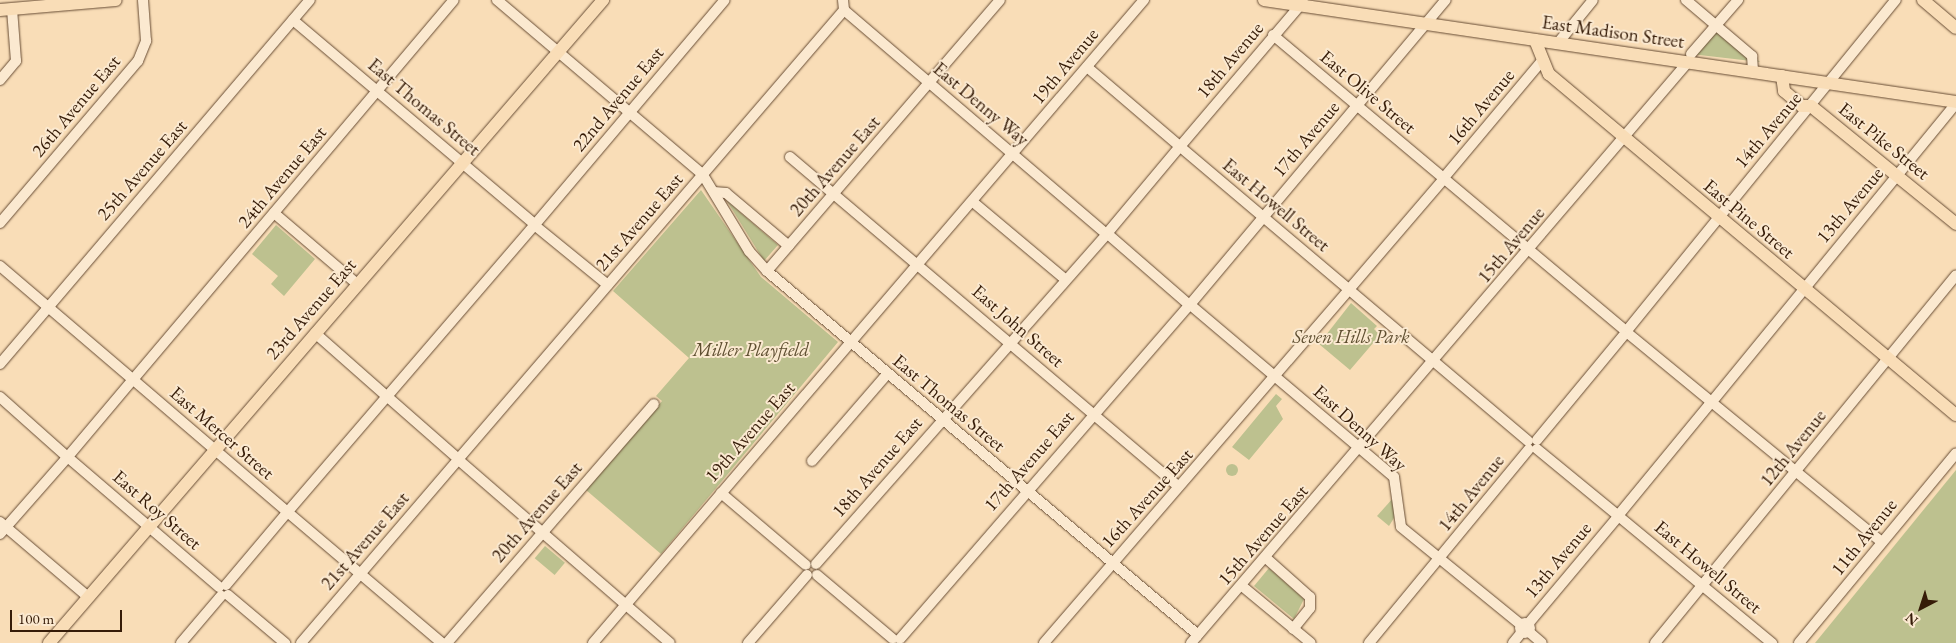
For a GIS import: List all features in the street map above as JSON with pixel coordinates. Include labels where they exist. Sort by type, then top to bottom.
[{"type":"main road","points":[[6,10],[40,3],[116,0]]},
{"type":"main road","name":"23rd Avenue East","points":[[49,643],[603,0]]},
{"type":"main road","name":"East Madison Street","points":[[1264,0],[1303,2],[1535,40],[1689,58],[1753,72],[1956,103]]},
{"type":"main road","points":[[1923,0],[1956,28]]},
{"type":"main road","name":"East Pine Street","points":[[1535,40],[1541,62],[1549,74],[1718,218],[1956,415]]},
{"type":"main road","name":"East Pike Street","points":[[1782,76],[1784,91],[1802,106],[1811,106],[1956,224]]},
{"type":"street","name":"26th Avenue East","points":[[0,223],[138,60],[146,41],[143,0]]},
{"type":"street","name":"25th Avenue East","points":[[0,364],[310,0]]},
{"type":"street","name":"24th Avenue East","points":[[2,527],[68,456],[454,0]]},
{"type":"street","points":[[497,0],[704,174]]},
{"type":"street","name":"22nd Avenue East","points":[[181,643],[288,512],[725,0]]},
{"type":"street","name":"20th Avenue East","points":[[767,271],[1000,0]]},
{"type":"street","name":"19th Avenue","points":[[1014,154],[1144,0]]},
{"type":"street","name":"17th Avenue","points":[[1190,305],[1446,0]]},
{"type":"street","points":[[1558,43],[1593,0]]},
{"type":"street","points":[[1686,0],[1752,56],[1753,72]]},
{"type":"street","name":"15th Avenue","points":[[1360,448],[1530,250],[1738,0]]},
{"type":"street","name":"14th Avenue","points":[[1369,643],[1626,332],[1896,0]]},
{"type":"street","name":"18th Avenue","points":[[1107,233],[1273,35],[1303,2]]},
{"type":"street","name":"East Denny Way","points":[[843,5],[929,83],[1398,482],[1400,525],[1542,643]]},
{"type":"street","name":"21st Avenue East","points":[[301,643],[359,573],[704,174],[843,5]]},
{"type":"street","points":[[0,80],[16,61],[6,10]]},
{"type":"street","name":"East Thomas Street","points":[[294,20],[608,285]]},
{"type":"street","name":"East Olive Street","points":[[1273,35],[1626,332],[1882,542]]},
{"type":"street","name":"16th Avenue","points":[[1275,377],[1541,62]]},
{"type":"street","name":"East Howell Street","points":[[1086,67],[1434,362],[1772,643]]},
{"type":"street","name":"13th Avenue","points":[[1513,643],[1956,103]]},
{"type":"street","name":"19th Avenue East","points":[[593,643],[1014,154]]},
{"type":"street","name":"East John Street","points":[[790,157],[1178,486]]},
{"type":"street","name":"East Thomas Street","points":[[704,174],[748,251],[767,271],[1112,563],[1194,639]]},
{"type":"street","points":[[714,192],[726,193],[789,246]]},
{"type":"street","points":[[973,202],[1066,280]]},
{"type":"street","points":[[274,213],[357,284]]},
{"type":"street","name":"18th Avenue East","points":[[810,571],[941,419],[1107,233]]},
{"type":"street","name":"East Mercer Street","points":[[0,266],[442,643]]},
{"type":"street","name":"12th Avenue","points":[[1655,643],[1956,275]]},
{"type":"street","name":"17th Avenue East","points":[[897,641],[1190,305]]},
{"type":"street","points":[[315,333],[670,643]]},
{"type":"street","points":[[812,461],[888,373]]},
{"type":"street","name":"16th Avenue East","points":[[1044,643],[1178,486],[1275,377]]},
{"type":"street","name":"East Roy Street","points":[[0,398],[284,643]]},
{"type":"street","name":"20th Avenue East","points":[[448,643],[654,404]]},
{"type":"street","name":"15th Avenue East","points":[[1194,639],[1360,448]]},
{"type":"street","name":"11th Avenue","points":[[1799,643],[1956,453]]},
{"type":"street","points":[[721,493],[810,571],[897,641]]},
{"type":"street","points":[[2,527],[88,597]]},
{"type":"street","points":[[1266,558],[1310,597],[1310,608],[1293,629]]},
{"type":"street","points":[[748,643],[810,571]]},
{"type":"street","points":[[1242,586],[1311,643]]},
{"type":"green space","points":[[1716,25],[1760,62],[1691,54]]},
{"type":"green space","name":"Miller Playfield","points":[[701,190],[761,277],[838,342],[661,554],[586,490],[662,401],[656,396],[689,358],[613,291]]},
{"type":"green space","points":[[727,201],[778,245],[764,261]]},
{"type":"green space","points":[[276,225],[315,259],[284,296],[271,284],[278,276],[252,254]]},
{"type":"green space","name":"Seven Hills Park","points":[[1351,303],[1377,326],[1374,329],[1380,335],[1350,370],[1319,344]]},
{"type":"green space","points":[[1276,394],[1282,399],[1276,406],[1283,419],[1249,460],[1232,447]]},
{"type":"green space","points":[[1230,464],[1234,464],[1238,470],[1234,476],[1230,476],[1226,472],[1226,468]]},
{"type":"green space","points":[[1956,470],[1956,643],[1815,643]]},
{"type":"green space","points":[[1394,497],[1394,518],[1389,526],[1377,516]]},
{"type":"green space","points":[[545,546],[565,563],[555,575],[535,558]]},
{"type":"green space","points":[[1269,568],[1304,599],[1294,619],[1254,586]]}]
